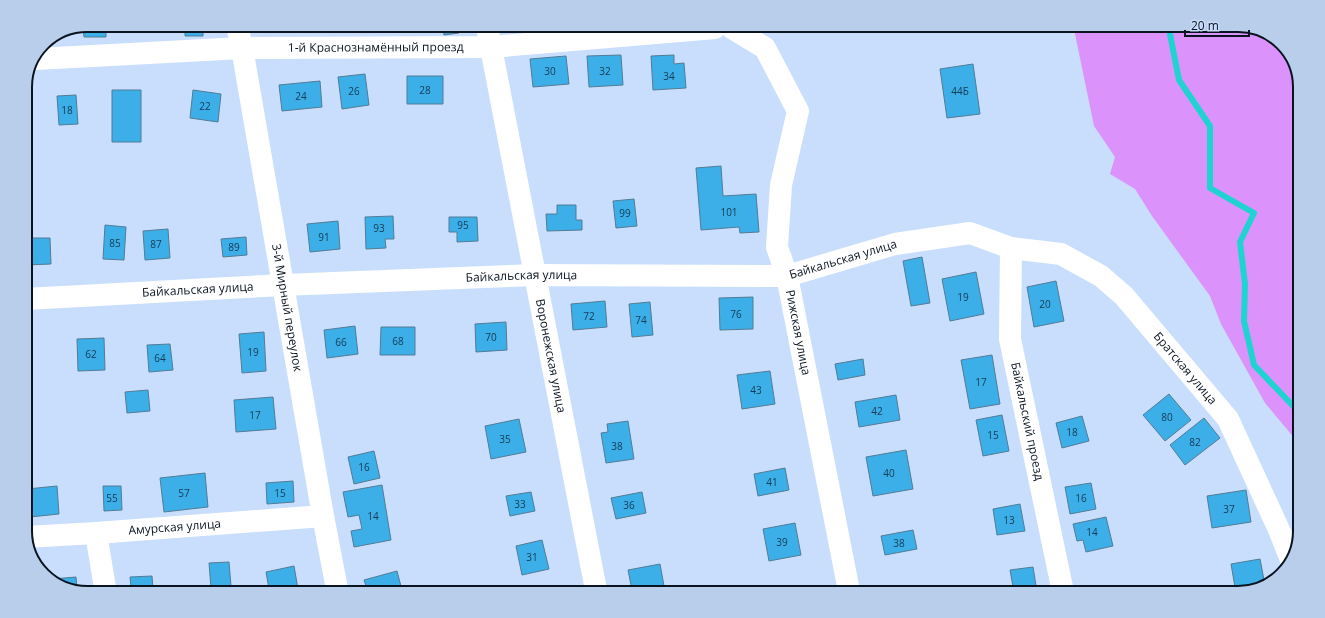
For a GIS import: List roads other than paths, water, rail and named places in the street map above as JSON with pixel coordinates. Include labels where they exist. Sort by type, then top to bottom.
[{"type":"street","name":"3-й Мирный переулок","points":[[238,32],[336,586]]},
{"type":"street","name":"1-й Краснознамённый проезд","points":[[40,59],[242,48],[615,32]]},
{"type":"street","name":"Рижская улица","points":[[739,32],[765,48],[798,111],[781,185],[777,247],[787,276],[849,586]]},
{"type":"street","name":"Воронежская улица","points":[[489,37],[595,586]]},
{"type":"street","name":"Байкальская улица","points":[[32,299],[283,285],[535,275],[787,276],[895,244],[970,233],[1011,248]]},
{"type":"street","name":"Братская улица","points":[[1011,248],[1061,254],[1101,276],[1124,296],[1228,419],[1280,532],[1288,554]]},
{"type":"street","name":"Байкальский проезд","points":[[1011,248],[1010,339],[1062,586]]},
{"type":"street","name":"Амурская улица","points":[[32,537],[323,516]]},
{"type":"street","points":[[96,533],[106,586]]},
{"type":"waterway","points":[[1170,32],[1179,80],[1210,126],[1210,188],[1254,213],[1240,242],[1245,284],[1244,321],[1254,365],[1293,406]]}]
